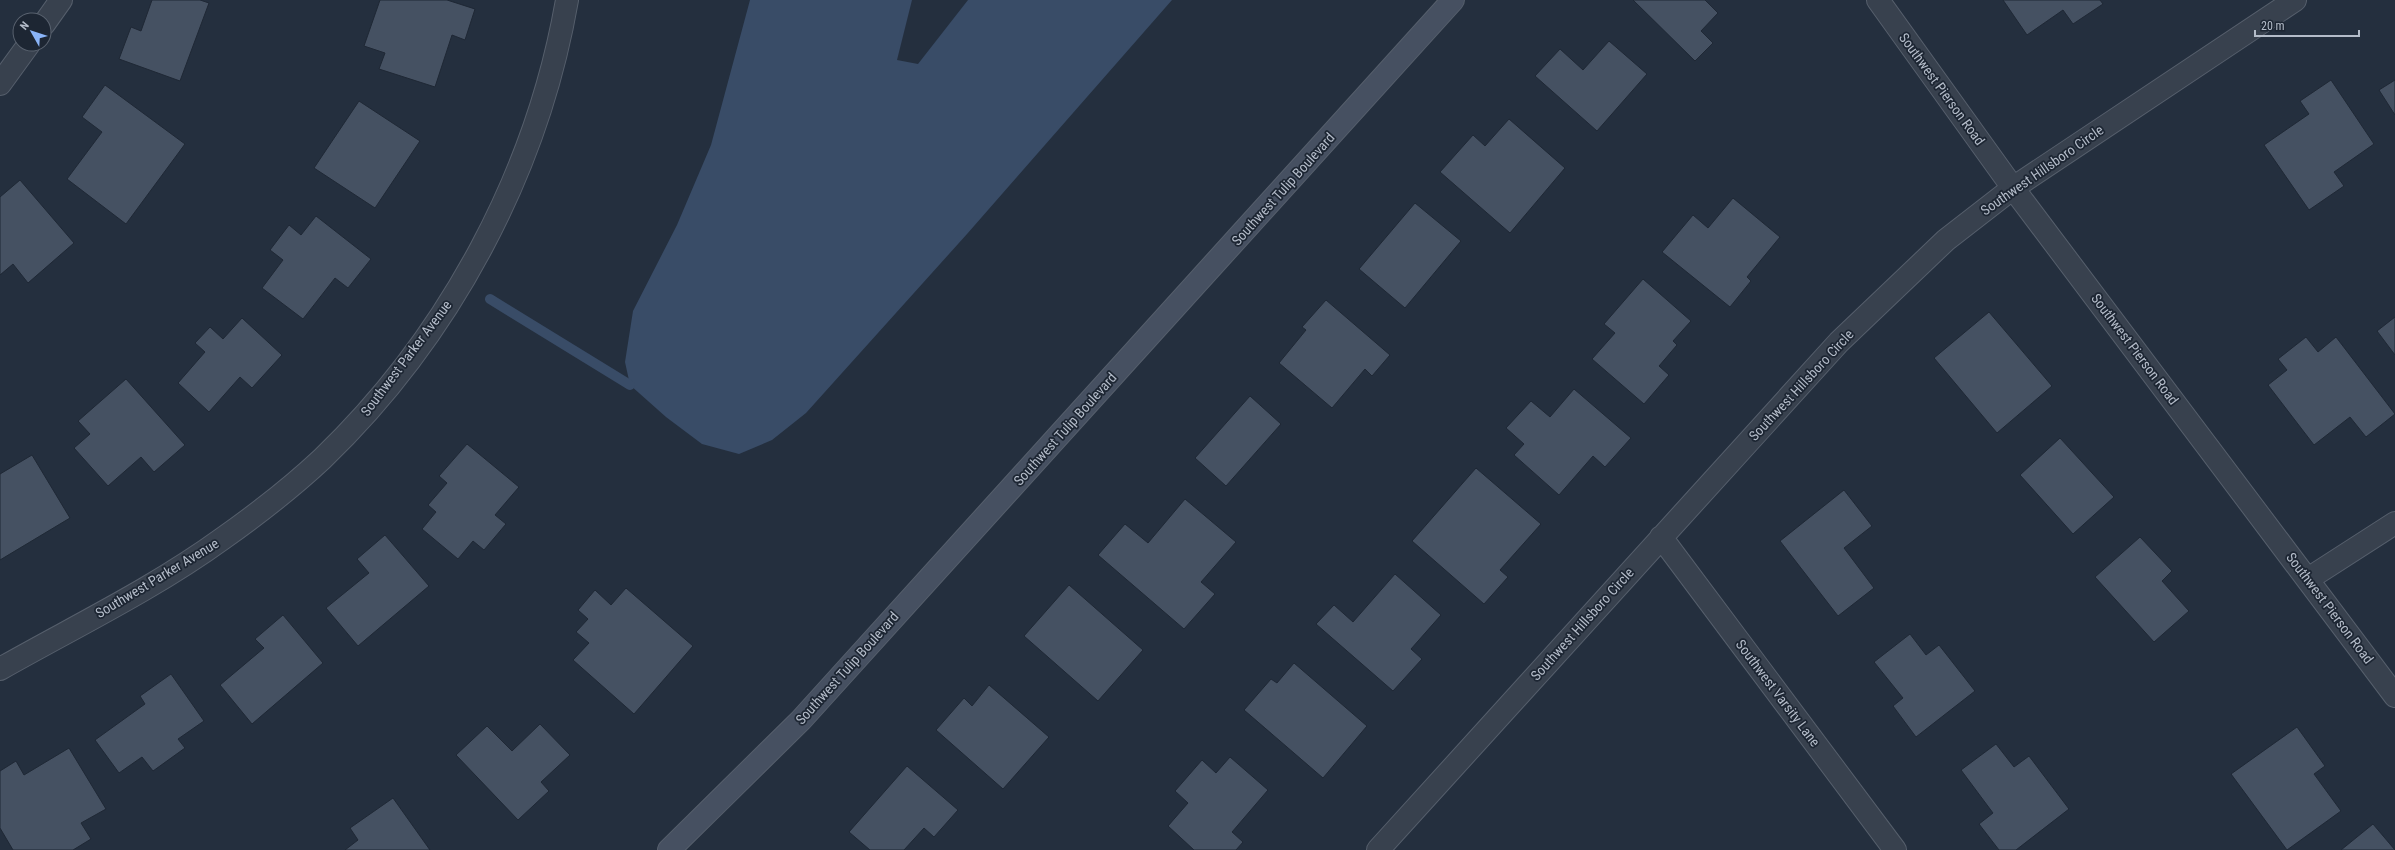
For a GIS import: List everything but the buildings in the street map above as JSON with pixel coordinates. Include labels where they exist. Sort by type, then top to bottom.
[{"type":"street","points":[[52,13],[61,0]]},
{"type":"street","name":"Southwest Parker Avenue","points":[[0,670],[182,566],[222,540],[269,504],[322,459],[386,388],[434,325],[459,286],[495,223],[529,144],[546,96],[567,0]]},
{"type":"street","name":"Southwest Tulip Boulevard","points":[[669,850],[801,720],[1453,0]]},
{"type":"street","name":"Southwest Pierson Road","points":[[1878,0],[2013,188],[2395,696]]},
{"type":"street","name":"Southwest Hillsboro Circle","points":[[1378,850],[1839,342],[1946,240],[2013,188],[2295,0]]},
{"type":"street","points":[[0,84],[23,52]]},
{"type":"street","points":[[2308,579],[2395,523]]},
{"type":"street","name":"Southwest Varsity Lane","points":[[1661,537],[1895,850]]},
{"type":"water","points":[[750,0],[912,0],[897,60],[918,64],[968,0],[1172,0],[967,234],[806,413],[772,440],[739,454],[702,444],[666,417],[630,385],[625,362],[633,311],[677,225],[711,145]]},
{"type":"waterway","points":[[490,299],[630,385]]}]
